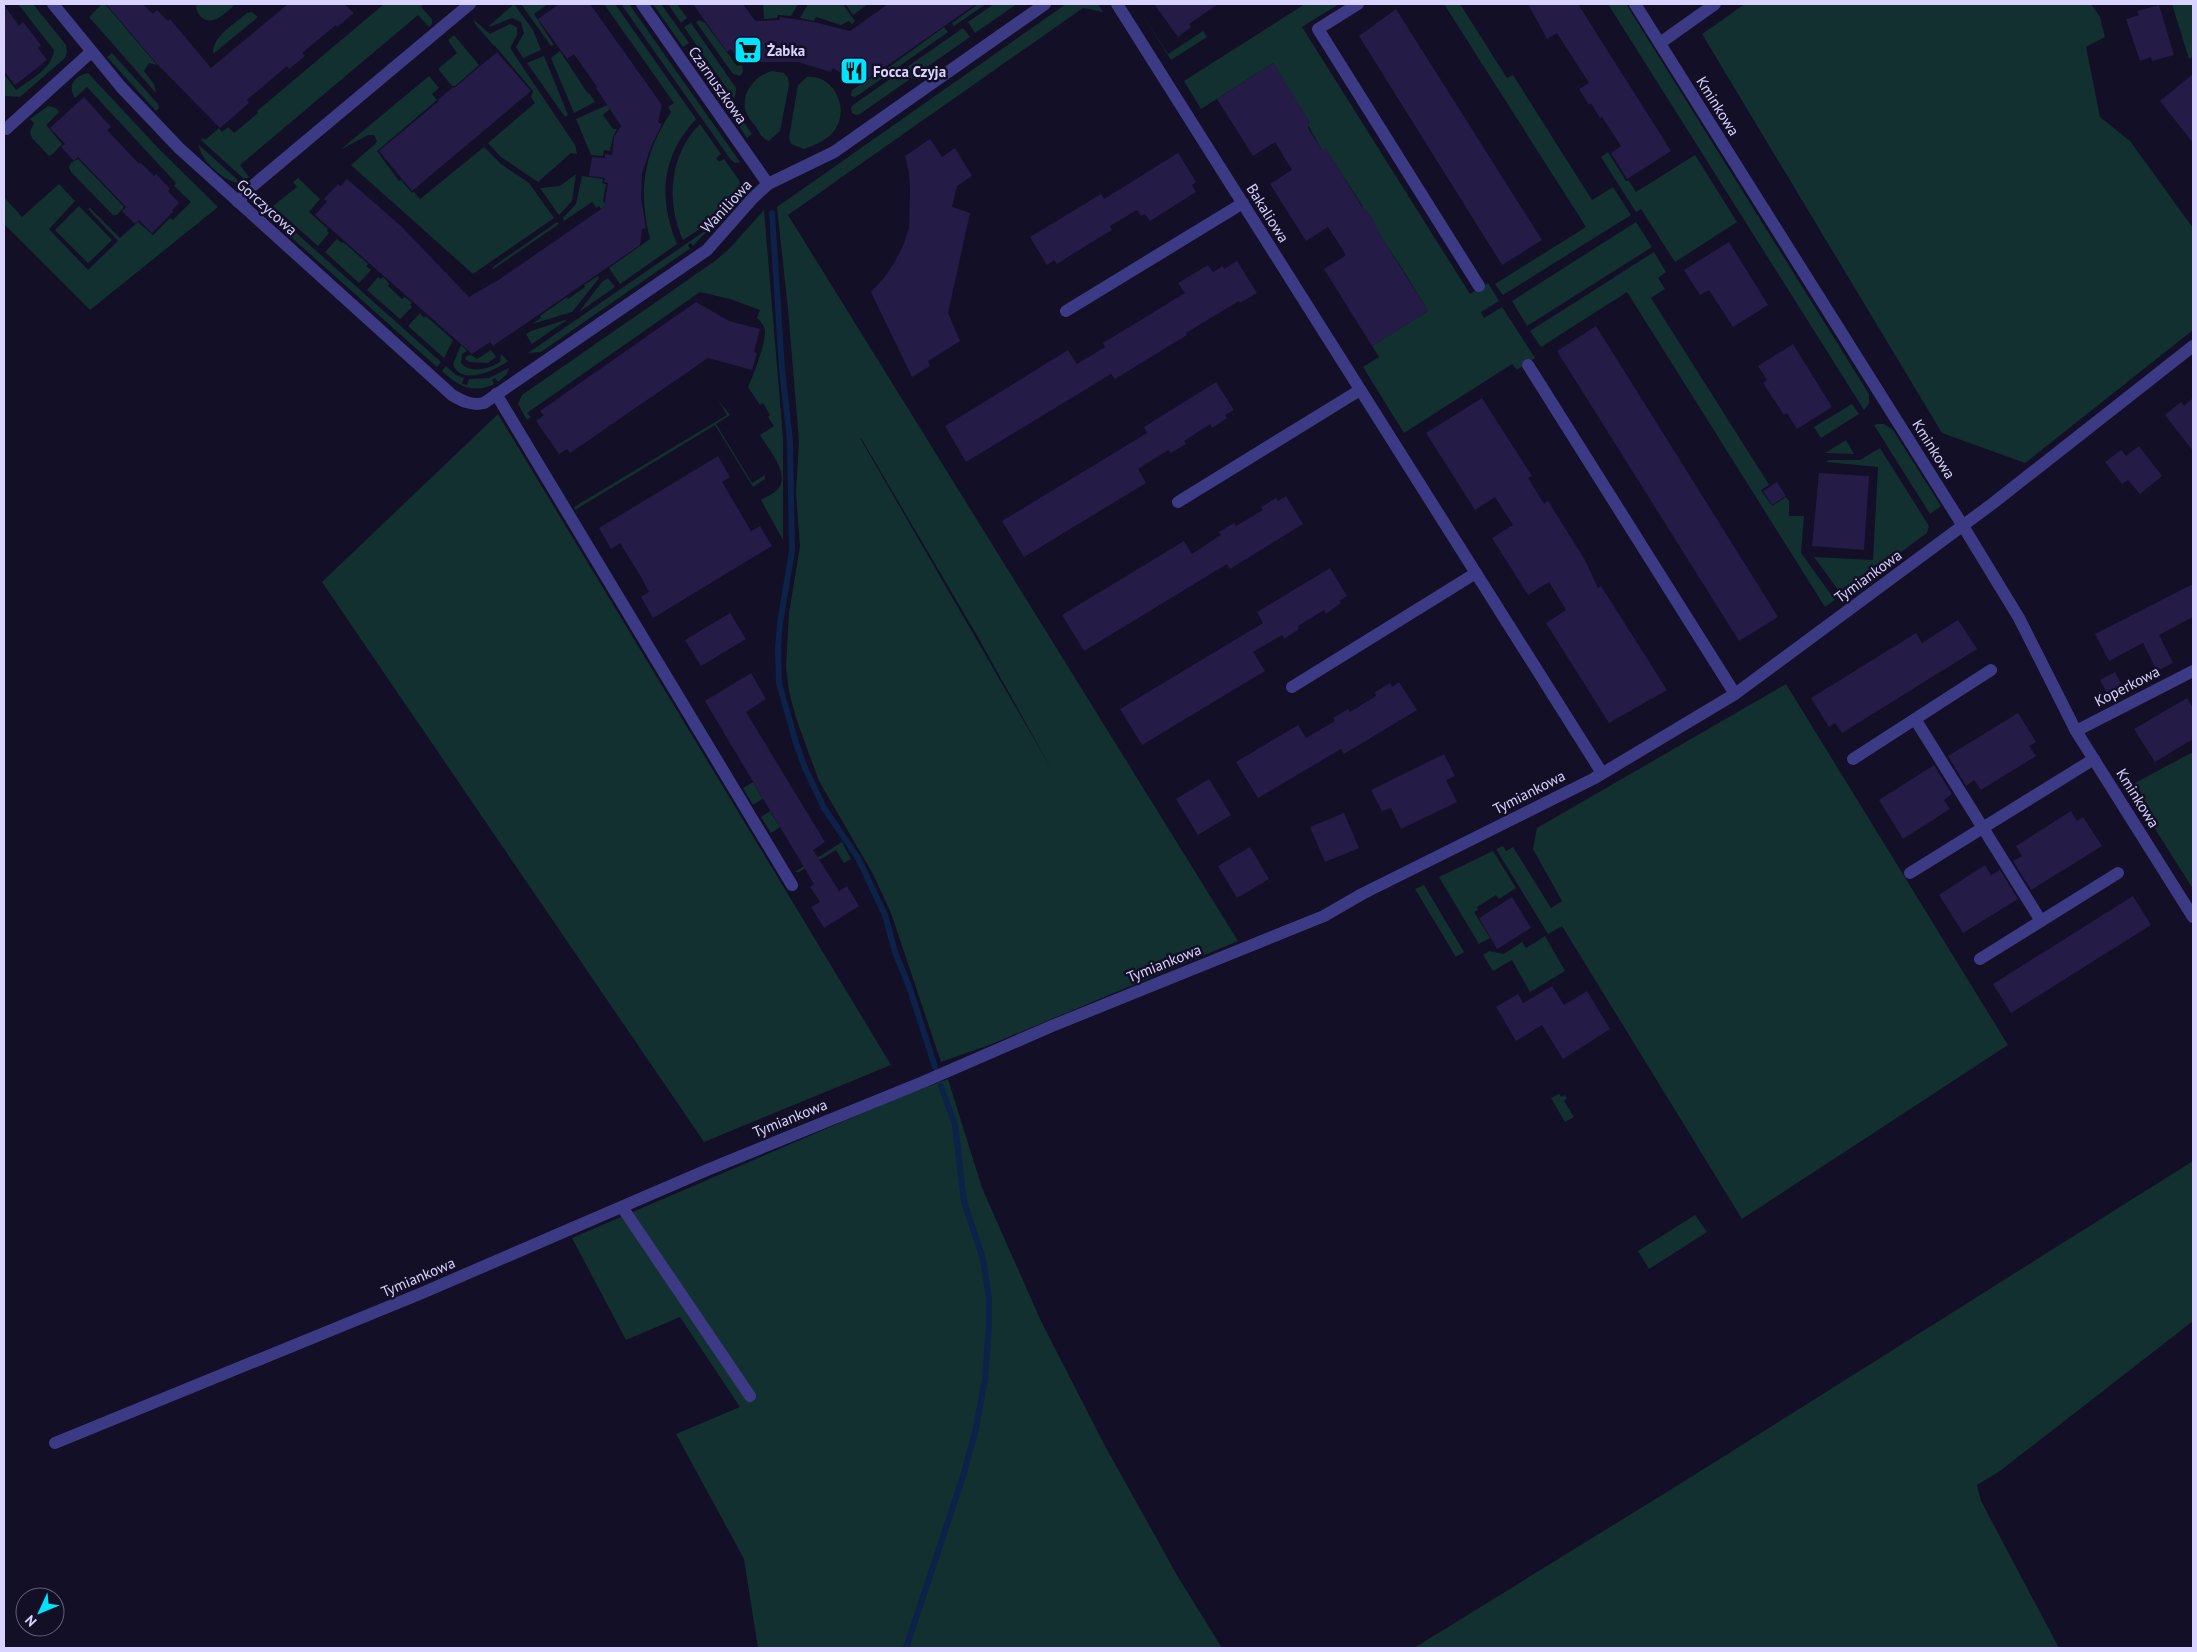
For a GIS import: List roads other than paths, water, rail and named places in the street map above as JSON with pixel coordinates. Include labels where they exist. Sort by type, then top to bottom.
[{"type":"street","name":"Gorczycowa","points":[[53,4],[91,52],[173,141],[238,202],[452,395],[470,403],[484,403]]},
{"type":"street","points":[[238,202],[250,188],[470,4]]},
{"type":"street","name":"Czarnuszkowa","points":[[642,4],[768,184]]},
{"type":"street","name":"Waniliowa","points":[[484,403],[707,250],[752,199],[768,184],[834,152],[1045,4]]},
{"type":"street","name":"Bakaliowa","points":[[1117,4],[1602,774]]},
{"type":"street","points":[[1358,4],[1318,29],[1479,286]]},
{"type":"street","name":"Kminkowa","points":[[1635,4],[1963,526],[2019,618],[2076,731],[2193,917]]},
{"type":"street","points":[[1660,43],[1715,4]]},
{"type":"street","points":[[6,129],[91,52]]},
{"type":"street","points":[[1066,311],[1242,203]]},
{"type":"street","name":"Tymiankowa","points":[[55,1443],[414,1297],[622,1206],[1052,1026],[1324,916],[1362,894],[1602,774],[1735,694],[1963,526],[2092,428],[2193,346]]},
{"type":"street","points":[[1528,365],[1735,694]]},
{"type":"street","points":[[1178,502],[1360,390]]},
{"type":"street","points":[[496,394],[792,885]]},
{"type":"street","points":[[1292,687],[1476,574]]},
{"type":"street","points":[[1853,758],[1992,670]]},
{"type":"street","name":"Koperkowa","points":[[2076,731],[2193,670]]},
{"type":"street","points":[[1915,719],[2041,921]]},
{"type":"street","points":[[1910,873],[2094,759]]},
{"type":"street","points":[[1980,959],[2118,873]]},
{"type":"street","points":[[622,1206],[750,1396]]},
{"type":"waterway","points":[[772,213],[782,369],[790,441],[792,551],[780,623],[778,648],[779,683],[805,768],[824,808],[858,858],[885,915],[895,952],[910,989],[935,1067]]},
{"type":"waterway","points":[[906,1648],[964,1473],[976,1428],[985,1379],[989,1325],[989,1299],[983,1259],[964,1202],[955,1125],[941,1086]]},
{"type":"place","name":"Żabka","points":[[748,50]]},
{"type":"place","name":"Focca Czyja","points":[[854,71]]}]
